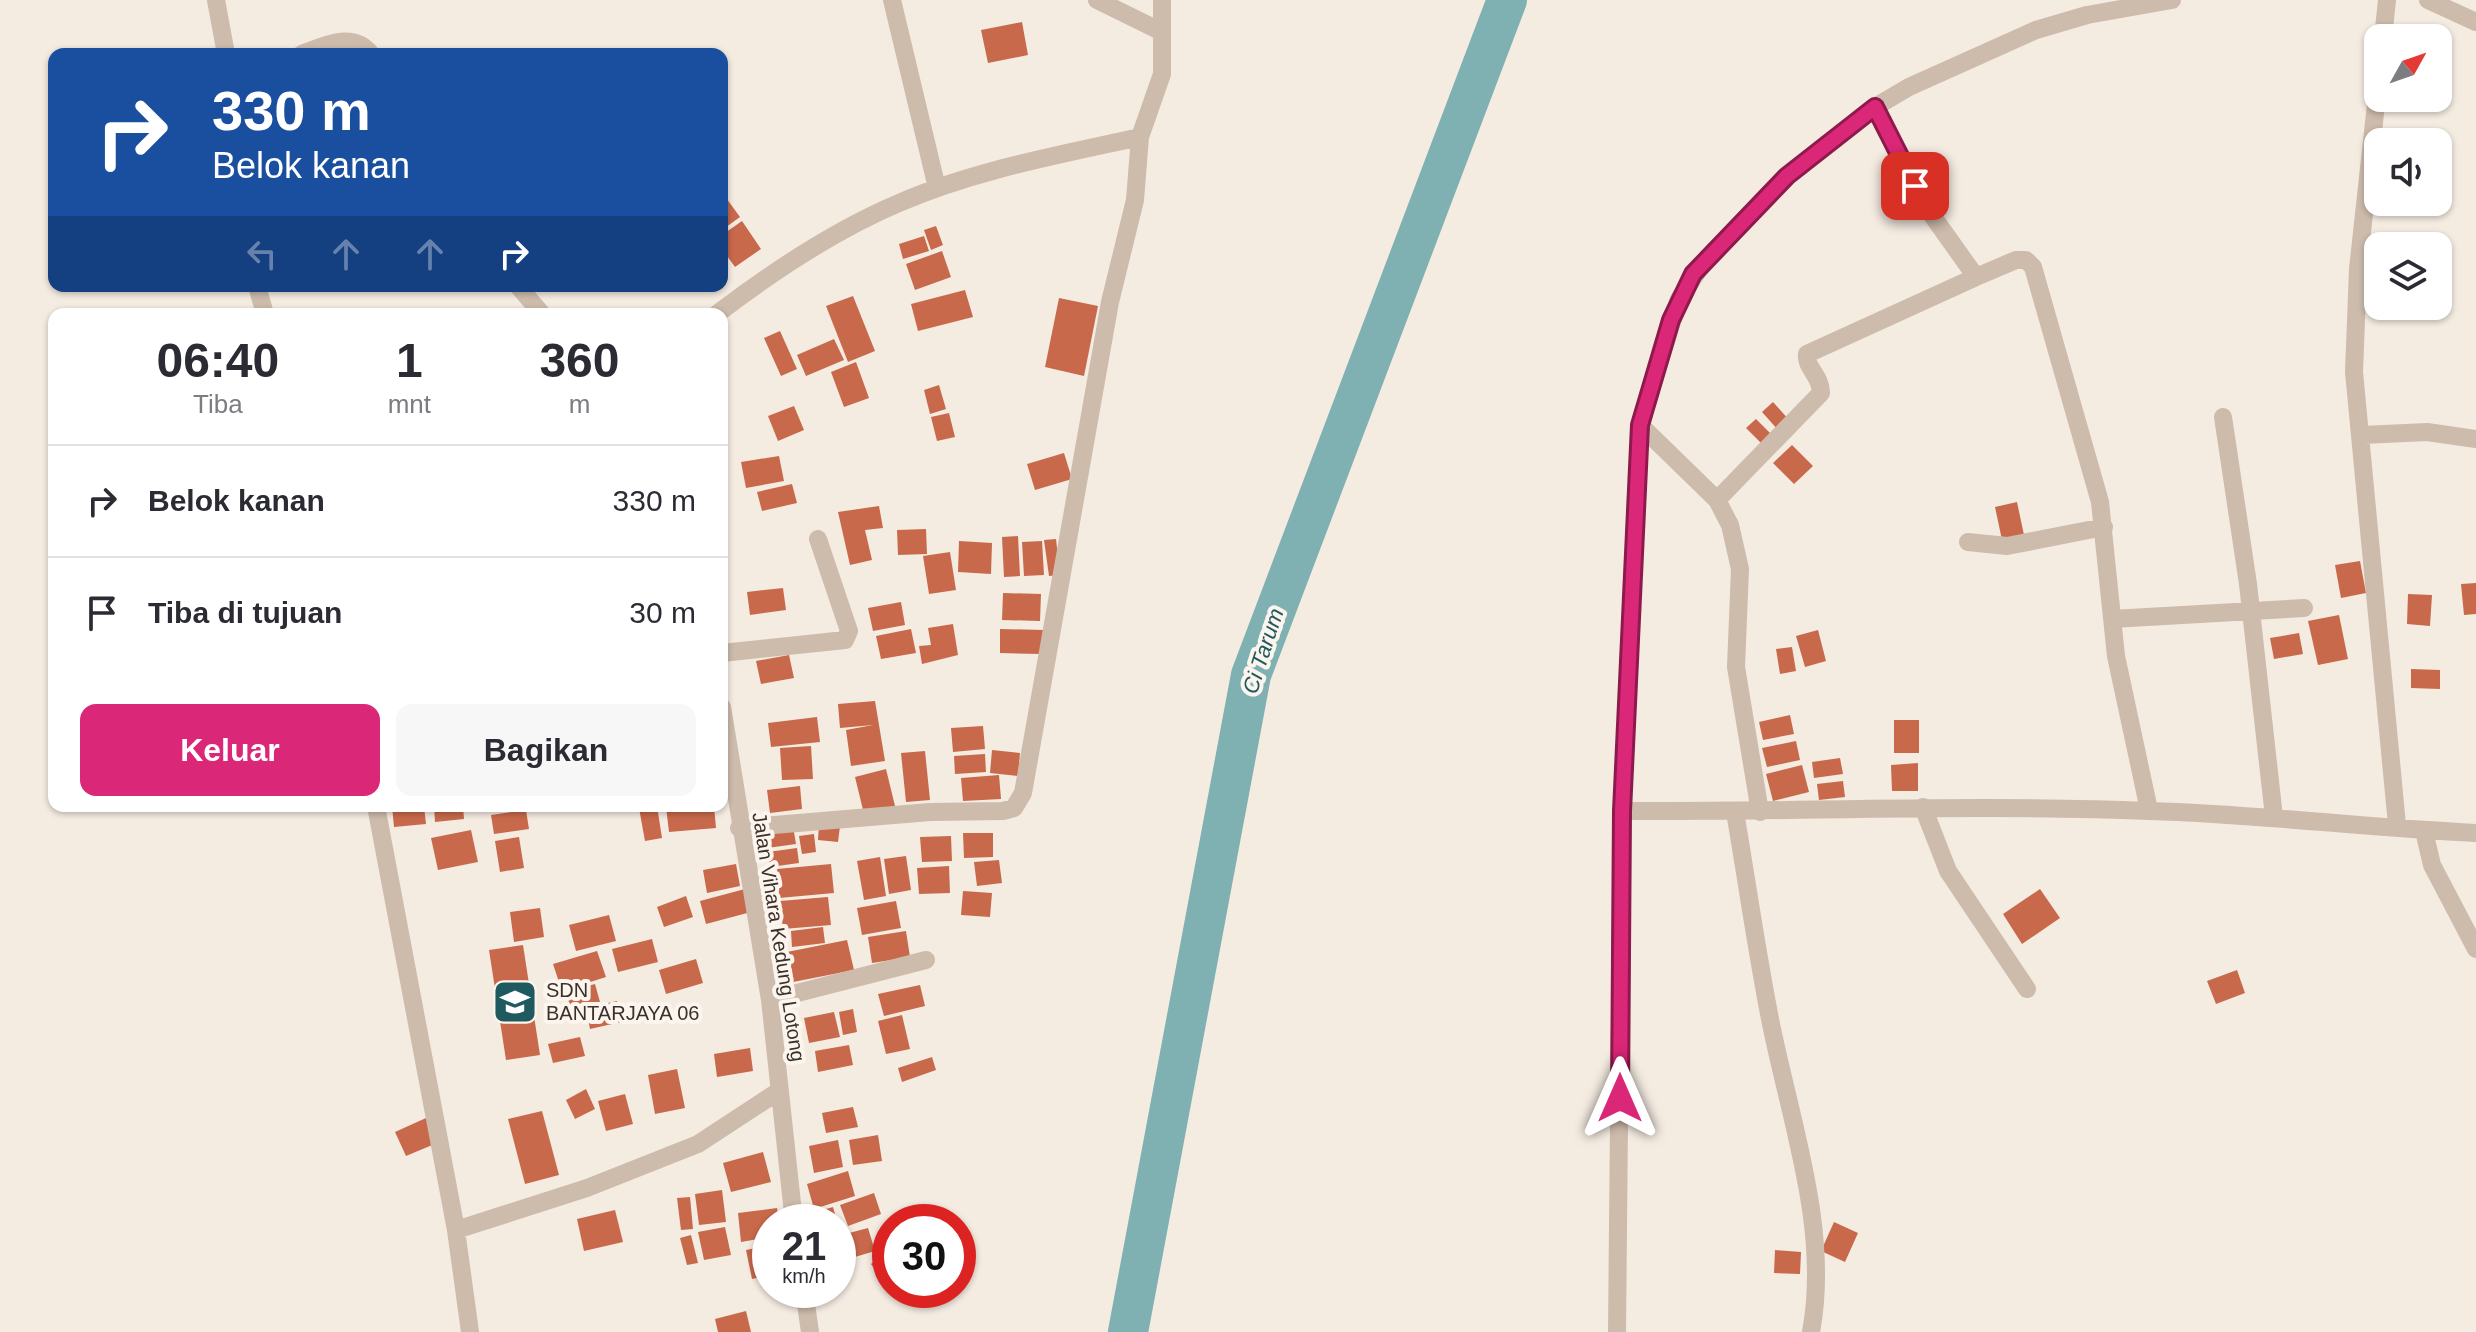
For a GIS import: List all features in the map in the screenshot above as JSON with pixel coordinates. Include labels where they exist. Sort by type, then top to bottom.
[{"type":"street","points":[[216,0],[225,48]]},
{"type":"street","points":[[892,0],[937,188]]},
{"type":"street","points":[[1097,0],[1162,32]]},
{"type":"street","points":[[739,828],[930,812],[1003,811],[1014,808],[1023,793],[1110,302],[1135,200],[1140,137],[1162,74],[1162,0]]},
{"type":"street","points":[[1617,1332],[1622,811],[1640,425],[1675,309],[1693,274],[1787,176],[1875,107],[1909,87],[2036,30],[2087,15],[2172,0]]},
{"type":"street","points":[[2384,24],[2387,0]]},
{"type":"street","points":[[2428,0],[2476,22]]},
{"type":"street","points":[[320,48],[340,41],[354,41],[363,48]]},
{"type":"street","points":[[1875,107],[1929,211],[1976,277]]},
{"type":"street","points":[[2375,112],[2358,269],[2354,372],[2363,435],[2397,825]]},
{"type":"street","points":[[725,308],[845,230],[897,203],[937,188],[1140,137]]},
{"type":"street","points":[[1717,500],[1821,393],[1821,380],[1810,367],[1807,354],[1976,277],[2016,260],[2026,260],[2033,267],[2100,502],[2116,656],[2149,810]]},
{"type":"street","points":[[523,292],[537,308]]},
{"type":"street","points":[[2223,417],[2271,759],[2274,817]]},
{"type":"street","points":[[1640,425],[1717,500],[1730,525],[1740,569],[1736,667],[1760,812]]},
{"type":"street","points":[[2363,435],[2427,432],[2476,439]]},
{"type":"street","points":[[1968,542],[2007,546],[2104,527]]},
{"type":"street","points":[[728,652],[845,640],[849,631],[818,539]]},
{"type":"street","points":[[2112,619],[2304,608]]},
{"type":"street","name":"Jalan Vihara Kedung Lotong","points":[[728,750],[770,1000],[792,1204]]},
{"type":"street","points":[[1622,811],[1760,812],[1923,807],[2149,810],[2397,825],[2424,831],[2476,833]]},
{"type":"street","points":[[1923,807],[1948,871],[2027,989]]},
{"type":"street","points":[[377,812],[456,1230],[470,1332]]},
{"type":"street","points":[[1735,812],[1771,1023],[1799,1151],[1813,1239],[1816,1303],[1811,1332]]},
{"type":"street","points":[[2424,831],[2432,865],[2476,949]]},
{"type":"street","points":[[770,1000],[926,960]]},
{"type":"street","points":[[456,1230],[587,1188],[698,1144],[779,1091]]},
{"type":"street","points":[[807,1308],[810,1332]]},
{"type":"building","points":[[1022,22],[1028,55],[988,63],[981,30]]},
{"type":"building","points":[[728,200],[740,217],[728,226]]},
{"type":"building","points":[[742,221],[761,249],[735,267],[728,257],[728,231]]},
{"type":"building","points":[[936,226],[943,245],[931,250],[924,230]]},
{"type":"building","points":[[924,236],[929,251],[903,259],[899,244]]},
{"type":"building","points":[[942,251],[951,277],[915,290],[906,264]]},
{"type":"building","points":[[965,290],[973,317],[918,331],[911,304]]},
{"type":"building","points":[[853,296],[875,351],[848,362],[826,306]]},
{"type":"building","points":[[1059,298],[1098,306],[1084,376],[1045,367]]},
{"type":"building","points":[[780,331],[797,369],[781,376],[764,338]]},
{"type":"building","points":[[834,339],[844,360],[806,376],[797,355]]},
{"type":"building","points":[[856,362],[869,398],[844,407],[831,372]]},
{"type":"building","points":[[939,385],[946,409],[930,414],[924,390]]},
{"type":"building","points":[[1773,402],[1790,421],[1779,431],[1762,412]]},
{"type":"building","points":[[794,406],[804,430],[778,441],[768,416]]},
{"type":"building","points":[[949,413],[955,437],[937,441],[931,417]]},
{"type":"building","points":[[1756,419],[1772,435],[1763,445],[1746,428]]},
{"type":"building","points":[[1792,445],[1813,466],[1794,484],[1773,463]]},
{"type":"building","points":[[1064,453],[1072,479],[1035,490],[1027,464]]},
{"type":"building","points":[[779,456],[784,481],[746,488],[741,462]]},
{"type":"building","points":[[792,484],[797,503],[762,511],[757,492]]},
{"type":"building","points":[[2017,502],[2024,535],[2002,540],[1995,507]]},
{"type":"building","points":[[879,506],[883,528],[865,530],[872,560],[850,565],[838,512]]},
{"type":"building","points":[[926,529],[927,554],[898,555],[897,530]]},
{"type":"building","points":[[1018,536],[1020,576],[1004,577],[1002,537]]},
{"type":"building","points":[[1056,539],[1060,575],[1049,576],[1044,540]]},
{"type":"building","points":[[959,541],[992,543],[991,574],[958,572]]},
{"type":"building","points":[[1042,541],[1044,575],[1024,576],[1022,542]]},
{"type":"building","points":[[950,552],[956,590],[929,594],[923,556]]},
{"type":"building","points":[[2360,561],[2366,593],[2341,598],[2335,565]]},
{"type":"building","points":[[2476,583],[2476,614],[2464,615],[2461,584]]},
{"type":"building","points":[[783,588],[786,610],[750,615],[747,592]]},
{"type":"building","points":[[1003,593],[1041,594],[1040,621],[1002,620]]},
{"type":"building","points":[[2408,594],[2432,595],[2430,626],[2407,624]]},
{"type":"building","points":[[901,602],[905,625],[873,631],[868,608]]},
{"type":"building","points":[[2339,615],[2348,659],[2318,665],[2308,621]]},
{"type":"building","points":[[953,624],[958,655],[922,664],[919,646],[931,645],[928,628]]},
{"type":"building","points":[[911,629],[916,653],[881,659],[876,636]]},
{"type":"building","points":[[1000,629],[1043,630],[1042,654],[1000,653]]},
{"type":"building","points":[[1818,630],[1826,661],[1805,667],[1796,636]]},
{"type":"building","points":[[2299,633],[2303,654],[2274,659],[2270,638]]},
{"type":"building","points":[[1792,647],[1796,671],[1780,674],[1776,649]]},
{"type":"building","points":[[789,655],[794,678],[761,684],[756,661]]},
{"type":"building","points":[[2411,669],[2440,670],[2440,689],[2411,688]]},
{"type":"building","points":[[875,701],[885,761],[851,766],[846,730],[873,725],[840,728],[838,704]]},
{"type":"building","points":[[1790,715],[1794,734],[1763,740],[1759,722]]},
{"type":"building","points":[[817,717],[820,742],[771,747],[768,723]]},
{"type":"building","points":[[1894,720],[1919,720],[1919,753],[1894,753]]},
{"type":"building","points":[[983,726],[985,749],[953,752],[951,728]]},
{"type":"building","points":[[1796,741],[1800,760],[1767,767],[1762,748]]},
{"type":"building","points":[[811,746],[813,779],[782,780],[780,748]]},
{"type":"building","points":[[992,750],[1020,753],[1018,776],[990,773]]},
{"type":"building","points":[[925,751],[930,800],[906,802],[901,753]]},
{"type":"building","points":[[985,754],[986,772],[955,774],[954,756]]},
{"type":"building","points":[[1840,758],[1843,774],[1814,778],[1812,762]]},
{"type":"building","points":[[1918,763],[1918,791],[1892,791],[1891,765]]},
{"type":"building","points":[[1802,765],[1809,792],[1773,801],[1766,774]]},
{"type":"building","points":[[886,769],[895,806],[864,814],[855,777]]},
{"type":"building","points":[[999,775],[1001,799],[963,801],[961,778]]},
{"type":"building","points":[[1843,781],[1845,797],[1819,800],[1817,784]]},
{"type":"building","points":[[800,786],[802,809],[770,813],[767,790]]},
{"type":"building","points":[[393,812],[425,812],[426,824],[394,827]]},
{"type":"building","points":[[434,812],[463,812],[464,819],[435,822]]},
{"type":"building","points":[[526,812],[529,829],[494,834],[491,815]]},
{"type":"building","points":[[640,812],[658,812],[662,838],[645,841]]},
{"type":"building","points":[[667,812],[715,812],[716,828],[669,832]]},
{"type":"building","points":[[819,824],[840,826],[838,842],[818,840]]},
{"type":"building","points":[[793,826],[796,844],[760,849],[757,831]]},
{"type":"building","points":[[471,830],[478,862],[438,870],[431,838]]},
{"type":"building","points":[[963,833],[993,833],[993,857],[964,858]]},
{"type":"building","points":[[814,834],[816,852],[802,854],[799,836]]},
{"type":"building","points":[[951,836],[952,861],[922,862],[920,837]]},
{"type":"building","points":[[519,837],[524,868],[500,872],[495,841]]},
{"type":"building","points":[[797,848],[799,863],[770,867],[768,852]]},
{"type":"building","points":[[906,856],[911,890],[889,894],[884,859]]},
{"type":"building","points":[[880,857],[886,896],[864,900],[857,861]]},
{"type":"building","points":[[999,860],[1002,883],[977,886],[974,862]]},
{"type":"building","points":[[736,864],[740,886],[707,893],[703,870]]},
{"type":"building","points":[[831,864],[834,893],[779,898],[777,869]]},
{"type":"building","points":[[949,866],[950,893],[919,894],[917,868]]},
{"type":"building","points":[[745,889],[751,912],[706,924],[700,901]]},
{"type":"building","points":[[2040,889],[2060,918],[2022,944],[2003,914]]},
{"type":"building","points":[[963,891],[992,893],[990,917],[961,915]]},
{"type":"building","points":[[686,896],[693,917],[664,927],[657,907]]},
{"type":"building","points":[[828,897],[831,925],[783,929],[780,901]]},
{"type":"building","points":[[896,901],[901,928],[862,935],[857,908]]},
{"type":"building","points":[[540,908],[544,937],[514,942],[510,912]]},
{"type":"building","points":[[609,915],[616,941],[576,951],[569,925]]},
{"type":"building","points":[[823,927],[825,943],[792,947],[791,931]]},
{"type":"building","points":[[906,931],[910,957],[872,963],[868,937]]},
{"type":"building","points":[[652,939],[658,962],[618,972],[612,949]]},
{"type":"building","points":[[847,940],[854,970],[793,982],[787,952]]},
{"type":"building","name":"SDN BANTARJAYA 06","points":[[523,945],[540,1055],[506,1060],[489,950]]},
{"type":"building","points":[[597,951],[606,977],[562,991],[553,964]]},
{"type":"building","points":[[696,959],[703,983],[666,994],[659,970]]},
{"type":"building","points":[[2237,970],[2245,993],[2216,1004],[2207,981]]},
{"type":"building","points":[[595,984],[600,1002],[571,1009],[566,992]]},
{"type":"building","points":[[920,985],[925,1006],[884,1016],[878,994]]},
{"type":"building","points":[[617,1001],[621,1022],[590,1029],[586,1008]]},
{"type":"building","points":[[853,1009],[857,1032],[843,1035],[839,1012]]},
{"type":"building","points":[[834,1012],[840,1037],[809,1043],[804,1018]]},
{"type":"building","points":[[902,1015],[910,1049],[886,1054],[878,1021]]},
{"type":"building","points":[[580,1037],[585,1056],[553,1063],[548,1044]]},
{"type":"building","points":[[849,1045],[853,1065],[818,1072],[815,1051]]},
{"type":"building","points":[[750,1048],[753,1071],[717,1077],[714,1054]]},
{"type":"building","points":[[932,1057],[936,1070],[902,1082],[898,1068]]},
{"type":"building","points":[[677,1069],[685,1108],[655,1114],[648,1075]]},
{"type":"building","points":[[586,1089],[595,1109],[575,1119],[566,1100]]},
{"type":"building","points":[[625,1094],[633,1124],[606,1131],[598,1101]]},
{"type":"building","points":[[853,1107],[858,1127],[826,1133],[822,1113]]},
{"type":"building","points":[[542,1111],[559,1175],[525,1184],[508,1119]]},
{"type":"building","points":[[426,1118],[437,1143],[406,1156],[395,1132]]},
{"type":"building","points":[[878,1135],[882,1161],[853,1165],[849,1140]]},
{"type":"building","points":[[838,1140],[843,1167],[814,1173],[809,1146]]},
{"type":"building","points":[[763,1152],[771,1182],[731,1192],[723,1163]]},
{"type":"building","points":[[848,1171],[855,1196],[830,1204],[813,1204],[807,1184]]},
{"type":"building","points":[[722,1190],[726,1222],[699,1225],[695,1194]]},
{"type":"building","points":[[874,1193],[878,1204],[872,1204],[872,1217],[856,1223],[856,1204],[843,1204]]},
{"type":"building","points":[[690,1197],[693,1229],[681,1230],[677,1198]]},
{"type":"building","points":[[615,1210],[623,1242],[584,1251],[577,1219]]},
{"type":"building","points":[[752,1211],[752,1240],[741,1242],[738,1213]]},
{"type":"building","points":[[1834,1222],[1858,1233],[1845,1262],[1821,1251]]},
{"type":"building","points":[[725,1227],[731,1255],[704,1260],[698,1232]]},
{"type":"building","points":[[868,1228],[872,1252],[856,1257],[856,1231]]},
{"type":"building","points":[[691,1235],[698,1263],[687,1265],[680,1238]]},
{"type":"building","points":[[752,1249],[752,1279],[746,1250]]},
{"type":"building","points":[[1775,1250],[1801,1252],[1800,1274],[1774,1273]]},
{"type":"building","points":[[746,1311],[751,1332],[718,1332],[715,1319]]},
{"type":"waterway","name":"Ci Tarum","points":[[1128,1332],[1251,675],[1507,0]]},
{"type":"place","name":"SDN BANTARJAYA 06","points":[[515,1002]]},
{"type":"route","points":[[1620,1098],[1622,811],[1640,425],[1671,320],[1693,274],[1707,258],[1787,176],[1875,107],[1915,186]]}]
